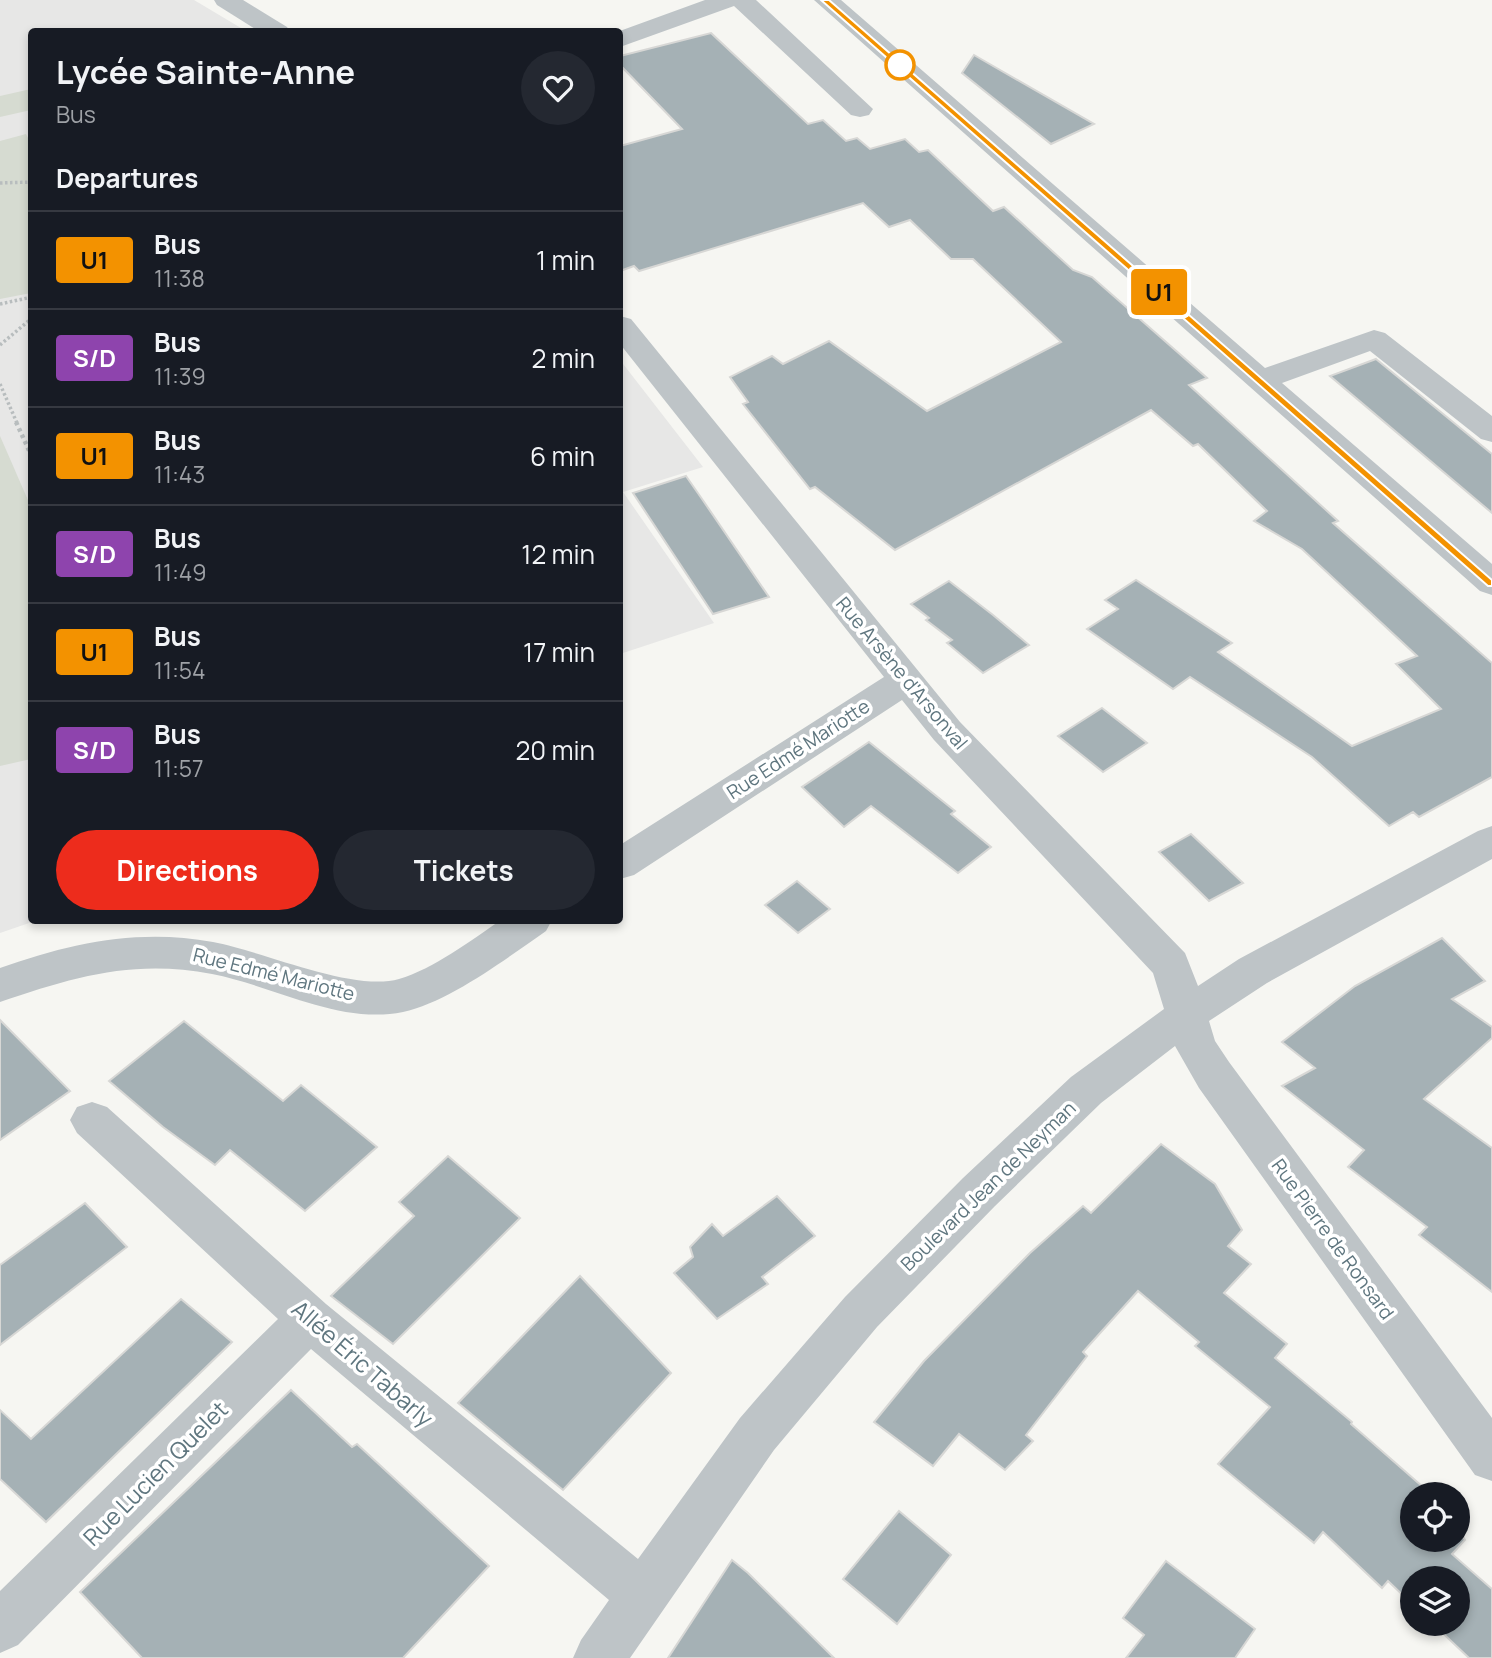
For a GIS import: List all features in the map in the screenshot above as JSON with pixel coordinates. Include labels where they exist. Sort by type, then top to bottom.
[{"type":"street","points":[[226,0],[272,28]]},
{"type":"street","points":[[623,39],[728,0]]},
{"type":"street","points":[[741,0],[860,109]]},
{"type":"street","points":[[826,0],[1492,583]]},
{"type":"street","name":"Rue Arsène d'Arsonval","points":[[623,329],[947,731],[1171,965],[1186,1014]]},
{"type":"street","points":[[1260,380],[1374,339],[1492,432]]},
{"type":"street","name":"Rue Edmé Mariotte","points":[[623,862],[906,680]]},
{"type":"street","name":"Boulevard Jean de Neyman","points":[[599,1658],[757,1434],[861,1312],[979,1192],[1086,1090],[1186,1014],[1252,971],[1492,841]]},
{"type":"street","name":"Rue Edmé Mariotte","points":[[0,985],[57,964],[111,952],[175,950],[249,966],[329,989],[368,996],[404,995],[453,972],[526,924]]},
{"type":"street","name":"Rue Pierre de Ronsard","points":[[1186,1014],[1196,1046],[1214,1074],[1492,1458]]},
{"type":"street","name":"Allée Éric Tabarly","points":[[92,1120],[310,1319],[643,1596]]},
{"type":"street","name":"Rue Lucien Quelet","points":[[0,1628],[310,1319]]},
{"type":"path","points":[[0,183],[28,182]]},
{"type":"path","points":[[0,304],[28,298]]},
{"type":"path","points":[[0,345],[28,321]]},
{"type":"path","points":[[0,384],[28,448]]},
{"type":"shaded area","points":[[0,0],[194,0],[241,28],[28,28],[28,923],[0,933]]},
{"type":"shaded area","points":[[28,90],[28,111],[0,117],[0,96]]},
{"type":"shaded area","points":[[26,134],[28,138],[28,294],[0,299],[0,141]]},
{"type":"shaded area","points":[[623,364],[703,467],[623,492]]},
{"type":"shaded area","points":[[0,436],[28,500],[28,760],[0,766]]},
{"type":"shaded area","points":[[623,492],[714,623],[623,653]]},
{"type":"building","points":[[711,33],[808,124],[823,120],[846,141],[857,138],[870,149],[905,139],[919,152],[928,150],[993,211],[1004,207],[1073,270],[1092,277],[1207,378],[1189,385],[1338,521],[1333,523],[1492,663],[1492,777],[1419,817],[1413,812],[1389,826],[1312,757],[1190,677],[1173,689],[1087,629],[1118,609],[1105,600],[1136,580],[1232,643],[1218,652],[1352,746],[1441,709],[1396,664],[1417,656],[1302,549],[1254,521],[1267,511],[1198,444],[1193,446],[1151,410],[895,550],[815,487],[810,489],[743,404],[748,402],[730,377],[772,356],[783,364],[829,341],[927,411],[1061,342],[973,259],[951,259],[910,220],[889,227],[863,203],[639,271],[634,266],[623,270],[623,145],[682,129],[623,68],[623,55]]},
{"type":"building","points":[[974,55],[1094,124],[1051,144],[962,73]]},
{"type":"building","points":[[1376,359],[1492,454],[1492,513],[1330,376]]},
{"type":"building","points":[[686,476],[769,597],[713,614],[633,493]]},
{"type":"building","points":[[949,581],[1029,645],[983,673],[947,643],[952,640],[926,620],[929,618],[911,604]]},
{"type":"building","points":[[1102,708],[1147,743],[1103,772],[1058,736]]},
{"type":"building","points":[[869,742],[955,811],[951,814],[991,847],[958,873],[871,806],[844,827],[802,787]]},
{"type":"building","points":[[1191,834],[1243,883],[1209,901],[1159,852]]},
{"type":"building","points":[[797,881],[830,909],[798,933],[765,905]]},
{"type":"building","points":[[1442,938],[1485,981],[1452,999],[1492,1027],[1492,1038],[1424,1099],[1492,1148],[1492,1292],[1419,1235],[1427,1227],[1348,1167],[1364,1150],[1282,1086],[1315,1068],[1282,1042],[1355,986]]},
{"type":"building","points":[[0,1020],[70,1091],[0,1140]]},
{"type":"building","points":[[184,1021],[283,1101],[301,1085],[377,1147],[305,1211],[230,1150],[215,1165],[163,1127],[109,1081]]},
{"type":"building","points":[[1161,1144],[1215,1184],[1242,1230],[1228,1246],[1251,1264],[1224,1293],[1287,1344],[1275,1358],[1352,1422],[1351,1424],[1417,1482],[1400,1482],[1400,1552],[1454,1552],[1452,1554],[1466,1566],[1400,1566],[1400,1592],[1388,1581],[1382,1588],[1323,1532],[1314,1543],[1218,1464],[1270,1407],[1195,1346],[1199,1342],[1138,1291],[1083,1352],[1087,1356],[1026,1435],[1033,1441],[1005,1470],[959,1434],[933,1466],[874,1422],[924,1361],[1030,1253],[1083,1206],[1091,1213]]},
{"type":"building","points":[[448,1156],[520,1218],[393,1344],[331,1296],[414,1216],[399,1202]]},
{"type":"building","points":[[777,1196],[815,1236],[762,1277],[768,1284],[717,1319],[674,1273],[693,1257],[690,1247],[712,1224],[723,1236]]},
{"type":"building","points":[[85,1203],[127,1247],[0,1345],[0,1265]]},
{"type":"building","points":[[580,1276],[671,1373],[563,1490],[458,1403]]},
{"type":"building","points":[[181,1299],[232,1342],[46,1522],[0,1479],[0,1410],[31,1439]]},
{"type":"building","points":[[291,1390],[352,1447],[357,1444],[489,1566],[403,1658],[142,1658],[80,1592]]},
{"type":"building","points":[[899,1511],[951,1555],[897,1624],[843,1579]]},
{"type":"building","points":[[732,1560],[748,1573],[834,1658],[668,1658]]},
{"type":"building","points":[[1166,1561],[1255,1629],[1235,1658],[1126,1658],[1144,1635],[1123,1618]]},
{"type":"building","points":[[1470,1570],[1492,1589],[1492,1658],[1469,1658],[1446,1636],[1470,1636]]},
{"type":"bus line","name":"U1","points":[[826,0],[1492,583]]}]
